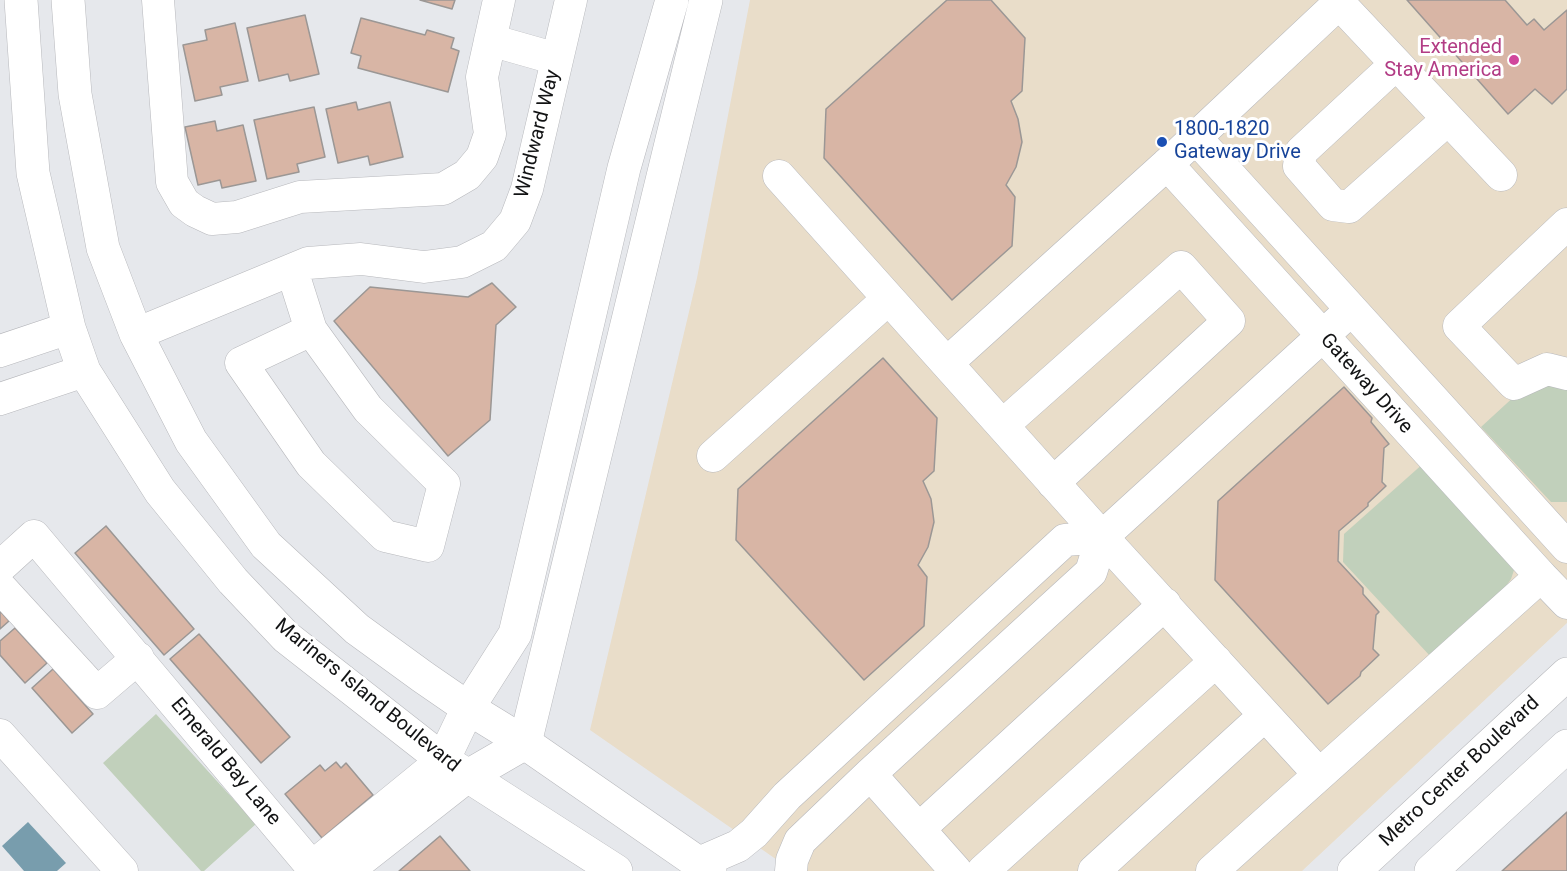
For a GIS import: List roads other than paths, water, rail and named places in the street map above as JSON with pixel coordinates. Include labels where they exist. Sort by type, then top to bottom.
[{"type":"main road","name":"Mariners Island Boulevard","points":[[21,0],[33,173],[69,328],[84,371],[160,491],[233,581],[286,637],[455,768],[616,871]]},
{"type":"main road","points":[[68,0],[75,94],[103,248],[136,334],[191,441],[266,545],[357,629],[468,708],[525,743],[705,867]]},
{"type":"main road","points":[[455,768],[468,708],[515,634],[624,168],[672,0]]},
{"type":"main road","points":[[525,743],[706,0]]},
{"type":"main road","name":"Metro Center Boulevard","points":[[1354,871],[1567,674]]},
{"type":"main road","points":[[455,768],[525,743]]},
{"type":"main road","points":[[1431,871],[1567,746]]},
{"type":"street","points":[[159,0],[172,182],[184,203],[212,219],[237,217],[300,197],[443,189],[467,175],[482,157],[490,134],[482,77],[499,0]]},
{"type":"street","name":"Windward Way","points":[[136,334],[308,263],[361,259],[424,267],[462,262],[494,246],[515,221],[526,189],[571,0]]},
{"type":"street","points":[[947,363],[1196,138],[1339,3],[1501,175]]},
{"type":"street","points":[[490,40],[557,59]]},
{"type":"street","points":[[1396,64],[1301,152],[1299,166],[1333,205],[1348,207],[1448,119]]},
{"type":"street","name":"Gateway Drive","points":[[1196,138],[1567,547]]},
{"type":"street","name":"Gateway Drive","points":[[1167,164],[1567,603]]},
{"type":"street","points":[[779,176],[1053,483],[1319,774]]},
{"type":"street","points":[[1567,224],[1459,326],[1514,384],[1547,369],[1567,374]]},
{"type":"street","points":[[1003,425],[1181,267],[1229,321],[1053,483]]},
{"type":"street","points":[[292,270],[311,330],[368,409],[444,484],[428,546],[385,536],[311,465],[241,363],[311,330]]},
{"type":"street","points":[[713,456],[888,299]]},
{"type":"street","points":[[791,871],[792,860],[800,841],[1091,572],[1102,537],[1351,310]]},
{"type":"street","points":[[0,351],[69,328]]},
{"type":"street","points":[[0,399],[84,371]]},
{"type":"street","name":"Emerald Bay Lane","points":[[0,567],[34,536],[314,869],[455,768]]},
{"type":"street","points":[[705,867],[754,833],[810,774],[1065,540],[1102,537]]},
{"type":"street","points":[[1212,871],[1541,576]]},
{"type":"street","points":[[0,587],[97,693],[138,658]]},
{"type":"street","points":[[918,829],[1165,604]]},
{"type":"street","points":[[983,871],[1216,661]]},
{"type":"street","points":[[1094,871],[1265,716]]},
{"type":"street","points":[[0,735],[123,871]]},
{"type":"street","points":[[347,871],[455,768]]},
{"type":"street","points":[[870,774],[956,871]]},
{"type":"water","points":[[28,822],[66,863],[57,871],[24,871],[2,846]]},
{"type":"place","name":"Extended Stay America","points":[[1514,60]]},
{"type":"place","name":"1800-1820 Gateway Drive","points":[[1162,142]]}]
